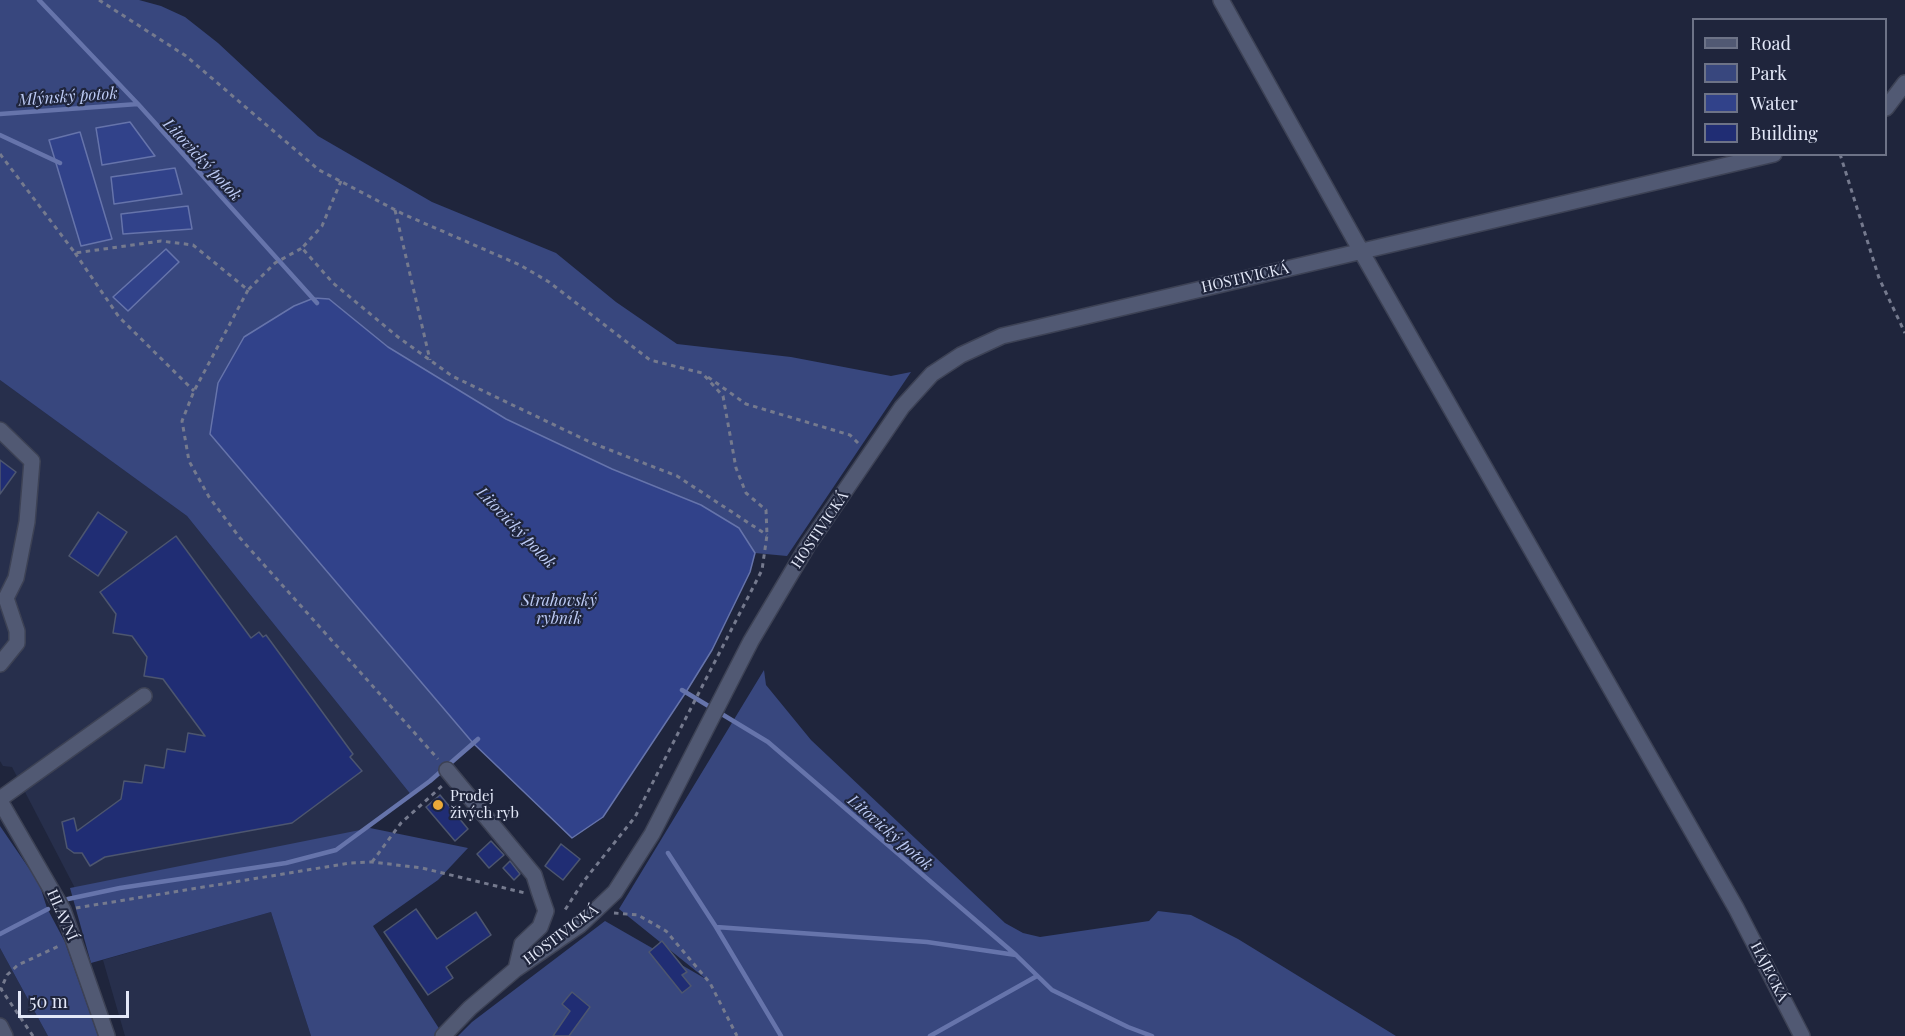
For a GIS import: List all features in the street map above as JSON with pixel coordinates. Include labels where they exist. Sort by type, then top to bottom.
[{"type":"street","name":"HÁJECKÁ","points":[[1221,0],[1361,251],[1736,908],[1802,1036]]},
{"type":"street","points":[[1887,107],[1905,83]]},
{"type":"street","name":"HOSTIVICKÁ","points":[[443,1036],[470,1008],[516,969],[580,925],[615,892],[652,834],[751,641],[808,545],[902,407],[932,374],[961,355],[1002,336],[1765,156]]},
{"type":"street","points":[[0,430],[32,461],[27,522],[16,578],[3,596],[17,631],[17,643],[0,664]]},
{"type":"street","points":[[0,800],[144,696]]},
{"type":"street","points":[[447,770],[534,875],[546,912],[540,927],[522,944],[516,969]]},
{"type":"street","name":"HLAVNÍ","points":[[0,800],[63,910],[107,1036]]},
{"type":"street","points":[[0,1026],[5,1036]]},
{"type":"path","points":[[99,0],[186,56],[319,170],[395,210],[520,266],[549,282],[650,360],[702,373],[746,404],[850,435],[871,455]]},
{"type":"path","points":[[0,154],[75,253],[119,317],[194,391]]},
{"type":"path","points":[[1841,156],[1879,278],[1905,333]]},
{"type":"path","points":[[341,182],[322,226],[302,248],[275,263],[248,290],[194,391],[182,421],[189,461],[209,497],[240,538],[447,770],[401,823],[372,862]]},
{"type":"path","points":[[395,210],[430,360]]},
{"type":"path","points":[[75,253],[161,240],[193,245],[248,290]]},
{"type":"path","points":[[302,248],[333,284],[452,376],[592,443],[677,476],[767,535]]},
{"type":"path","points":[[563,913],[583,882],[641,807],[762,570],[767,535],[766,510],[746,493],[736,468],[723,396],[702,373]]},
{"type":"path","points":[[63,910],[350,863],[372,862],[422,868],[484,881],[541,897],[580,925]]},
{"type":"path","points":[[595,911],[638,915],[666,931],[710,983],[737,1036]]},
{"type":"path","points":[[33,1036],[1,989],[7,975],[18,965],[74,939]]},
{"type":"shaded area","points":[[0,380],[187,516],[412,796],[334,848],[77,892],[12,767],[3,766],[0,761]]},
{"type":"shaded area","points":[[271,912],[311,1036],[125,1036],[103,960]]},
{"type":"shaded area","points":[[0,948],[48,1036],[0,1036]]},
{"type":"green space","points":[[0,0],[139,0],[161,6],[185,17],[218,43],[318,136],[432,202],[556,253],[616,302],[677,344],[791,357],[891,376],[911,372],[787,556],[755,553],[739,528],[701,505],[612,469],[505,419],[388,347],[329,299],[210,434],[475,745],[412,796],[187,516],[0,380]],"holes":[[[80,133],[112,239],[81,246],[49,140]],[[175,168],[181,194],[114,204],[111,177]],[[188,206],[192,229],[123,234],[121,214]]]},
{"type":"green space","points":[[764,670],[766,685],[811,740],[1005,923],[1023,933],[1040,937],[1149,921],[1158,911],[1191,915],[1238,939],[1396,1036],[458,1036],[472,1022],[605,921],[706,979],[619,909]]},
{"type":"green space","points":[[0,826],[39,883],[47,908],[65,942],[98,1036],[48,1036],[0,948]]},
{"type":"green space","points":[[370,828],[468,848],[438,880],[373,926],[440,1030],[434,1036],[311,1036],[271,912],[91,963],[70,888]]},
{"type":"water","points":[[130,122],[155,156],[102,165],[96,128]]},
{"type":"water","points":[[80,132],[112,239],[81,246],[49,140]]},
{"type":"water","points":[[175,168],[182,194],[114,204],[111,177]]},
{"type":"water","points":[[188,206],[192,229],[123,234],[121,214]]},
{"type":"water","points":[[166,249],[179,262],[128,311],[113,297]]},
{"type":"water","name":"Strahovský rybník","points":[[314,298],[329,299],[388,347],[506,419],[612,469],[701,505],[739,528],[755,553],[750,572],[712,650],[686,692],[603,817],[572,838],[473,743],[210,434],[218,383],[244,337],[294,306]]},
{"type":"building","points":[[0,460],[16,472],[0,494]]},
{"type":"building","points":[[98,512],[127,532],[98,576],[69,556]]},
{"type":"building","points":[[176,536],[251,638],[259,632],[263,637],[266,635],[353,754],[350,757],[362,771],[292,823],[105,857],[90,866],[82,853],[74,853],[67,848],[62,822],[74,818],[77,831],[121,799],[124,781],[142,783],[145,765],[164,768],[167,749],[185,752],[188,733],[205,736],[163,679],[144,676],[147,657],[132,636],[113,633],[116,614],[100,592]]},
{"type":"building","points":[[440,795],[468,829],[455,841],[426,807]]},
{"type":"building","points":[[491,841],[504,855],[489,868],[477,854]]},
{"type":"building","points":[[561,844],[580,859],[563,880],[545,866]]},
{"type":"building","points":[[510,861],[520,874],[514,880],[503,868]]},
{"type":"building","points":[[416,909],[437,939],[476,912],[491,935],[446,967],[453,978],[428,995],[384,932]]},
{"type":"building","points":[[662,941],[687,972],[682,975],[691,986],[682,993],[649,952]]},
{"type":"building","points":[[572,992],[590,1007],[569,1036],[553,1036],[570,1011],[562,1004]]},
{"type":"waterway","name":"Litovický potok","points":[[39,0],[138,104],[317,303]]},
{"type":"waterway","name":"Mlýnský potok","points":[[0,114],[138,104]]},
{"type":"waterway","points":[[0,135],[60,163]]},
{"type":"waterway","name":"Litovický potok","points":[[682,690],[768,742],[1016,955],[1052,990],[1128,1027],[1152,1036]]},
{"type":"waterway","points":[[68,899],[120,888],[286,863],[336,850],[430,781],[478,739]]},
{"type":"waterway","points":[[668,853],[716,927],[927,942],[1016,955]]},
{"type":"waterway","points":[[0,934],[48,909]]},
{"type":"waterway","points":[[716,927],[781,1036]]},
{"type":"waterway","points":[[930,1036],[1037,976]]},
{"type":"place","name":"Prodej živých ryb","points":[[438,805]]}]
